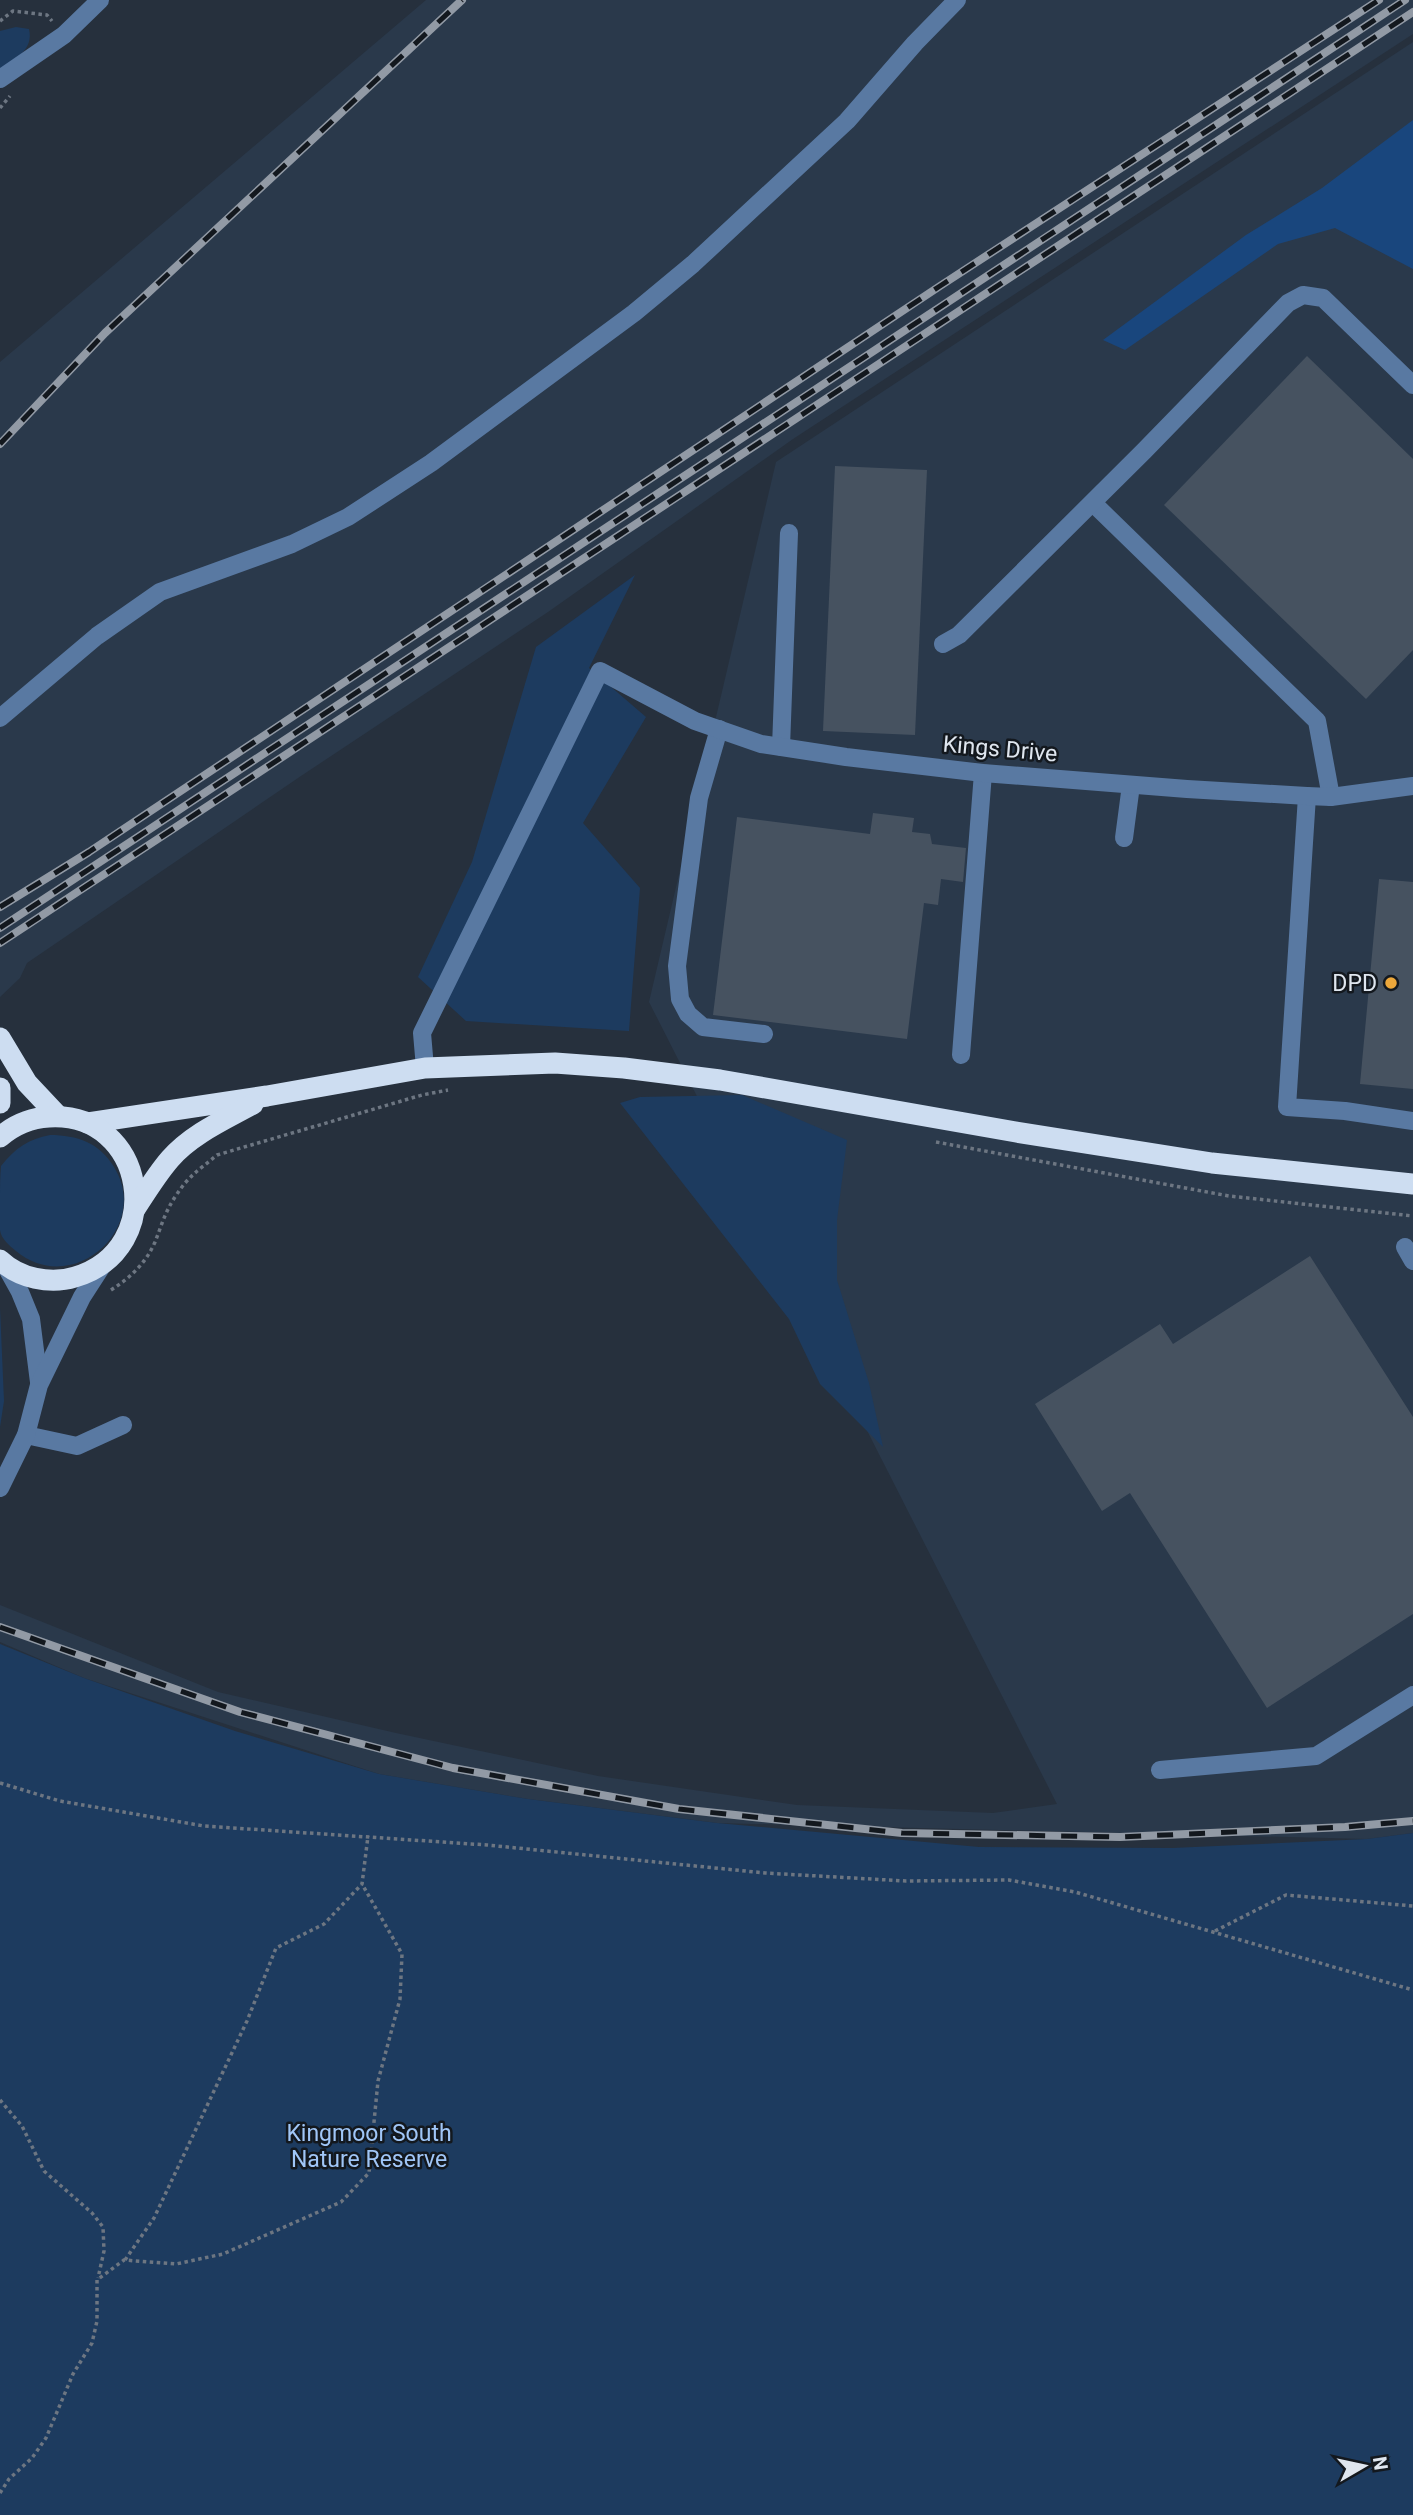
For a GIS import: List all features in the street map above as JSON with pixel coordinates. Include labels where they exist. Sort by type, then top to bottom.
[{"type":"highway","points":[[0,1038],[27,1083],[58,1116]]},
{"type":"highway","points":[[88,1124],[267,1097],[425,1068],[555,1063],[720,1080],[1212,1163],[1413,1184]]},
{"type":"highway","points":[[0,1088],[0,1103]]},
{"type":"highway","points":[[2,1262],[19,1273],[36,1279],[54,1280],[72,1279],[104,1264],[122,1245],[135,1209],[181,1148],[216,1124],[267,1097]]},
{"type":"highway","points":[[0,1136],[22,1122],[40,1117],[58,1116],[88,1124],[112,1140],[122,1152],[133,1179],[135,1209]]},
{"type":"street","points":[[0,79],[64,35],[100,0]]},
{"type":"street","points":[[0,718],[97,636],[160,593],[292,544],[348,516],[431,463],[634,313],[703,255],[847,121],[915,43],[957,0]]},
{"type":"street","points":[[943,644],[960,635],[1288,303],[1303,295],[1322,298],[1413,385]]},
{"type":"street","points":[[1093,503],[1317,721],[1331,797]]},
{"type":"street","points":[[781,747],[789,533]]},
{"type":"street","name":"Kings Drive","points":[[425,1068],[422,1033],[600,671],[695,721],[761,744],[846,757],[984,773],[1307,796],[1331,797],[1413,786]]},
{"type":"street","points":[[719,729],[699,798],[677,966],[680,999],[688,1014],[703,1027],[764,1034]]},
{"type":"street","points":[[961,1055],[984,773]]},
{"type":"street","points":[[1124,838],[1132,785]]},
{"type":"street","points":[[1307,796],[1287,1107],[1345,1111],[1413,1121]]},
{"type":"street","points":[[2,1262],[20,1292],[31,1319],[39,1385]]},
{"type":"street","points":[[0,1488],[26,1435],[39,1385],[77,1306],[104,1264]]},
{"type":"street","points":[[26,1435],[77,1446],[122,1425]]},
{"type":"street","points":[[1160,1770],[1315,1756],[1413,1695]]},
{"type":"path","points":[[0,21],[13,11],[47,15],[64,35]]},
{"type":"path","points":[[104,1295],[125,1281],[145,1261],[173,1199],[190,1175],[217,1156],[422,1095],[458,1087]]},
{"type":"path","points":[[928,1140],[1228,1196],[1413,1216]]},
{"type":"path","points":[[0,1783],[60,1801],[204,1826],[487,1845],[765,1873],[906,1881],[1009,1881],[1074,1892],[1413,1990]]},
{"type":"path","points":[[97,2280],[124,2260],[154,2218],[247,2021],[276,1948],[324,1924],[362,1884],[368,1836]]},
{"type":"path","points":[[124,2260],[176,2264],[223,2254],[341,2202],[369,2173],[378,2081],[400,1999],[402,1954],[362,1884]]},
{"type":"path","points":[[1215,1931],[1286,1895],[1413,1906]]},
{"type":"path","points":[[0,2100],[22,2126],[44,2171],[92,2213],[103,2227],[104,2251],[97,2280],[97,2321],[92,2343],[73,2374],[46,2438],[0,2493]]},
{"type":"shaded area","points":[[426,0],[1413,0],[1413,34],[793,439],[548,612],[27,963],[20,978],[0,997],[0,362]]},
{"type":"shaded area","points":[[1413,42],[1413,1833],[1367,1839],[717,1823],[528,1799],[379,1774],[84,1678],[0,1642],[0,1605],[218,1692],[598,1776],[797,1805],[993,1813],[1057,1804],[649,1002],[776,462]]},
{"type":"shaded area","points":[[1413,120],[1413,269],[1335,228],[1278,244],[1125,350],[1103,340],[1246,235],[1322,188]]},
{"type":"green space","points":[[16,27],[29,29],[29,43],[22,53],[0,69],[0,31]]},
{"type":"green space","points":[[635,575],[589,668],[646,717],[583,823],[640,888],[629,1031],[466,1021],[418,977],[472,862],[536,647]]},
{"type":"green space","points":[[742,1095],[847,1140],[837,1220],[837,1280],[869,1383],[883,1447],[820,1384],[789,1319],[620,1103],[640,1097]]},
{"type":"green space","points":[[50,1135],[78,1139],[95,1146],[114,1167],[123,1190],[123,1212],[114,1233],[100,1250],[82,1261],[60,1266],[38,1263],[16,1251],[4,1239],[0,1230],[1,1166],[23,1145]]},
{"type":"green space","points":[[0,1308],[4,1401],[0,1427]]},
{"type":"green space","name":"Kingmoor South Nature Reserve","points":[[0,1644],[84,1678],[235,1731],[379,1774],[528,1799],[717,1823],[979,1847],[1173,1848],[1367,1839],[1413,1833],[1413,2515],[0,2515]]},
{"type":"building","points":[[1307,356],[1413,459],[1413,650],[1366,699],[1164,505]]},
{"type":"building","points":[[835,466],[927,470],[915,735],[823,731]]},
{"type":"building","points":[[873,813],[914,818],[912,832],[930,834],[932,844],[966,848],[963,882],[941,879],[938,905],[924,903],[907,1039],[713,1015],[737,817],[870,834]]},
{"type":"building","name":"DPD","points":[[1379,879],[1413,882],[1413,1089],[1360,1084]]},
{"type":"building","points":[[1310,1256],[1413,1417],[1413,1614],[1267,1708],[1130,1493],[1102,1511],[1035,1404],[1160,1324],[1173,1344]]},
{"type":"railway","points":[[0,444],[105,333],[462,0]]},
{"type":"railway","points":[[0,907],[89,852],[940,286],[1379,0]]},
{"type":"railway","points":[[0,928],[1405,0]]},
{"type":"railway","points":[[0,943],[1413,12]]},
{"type":"railway","points":[[0,1627],[240,1712],[453,1768],[679,1809],[902,1833],[1120,1837],[1345,1827],[1413,1821]]},
{"type":"place","name":"DPD","points":[[1391,983]]}]
